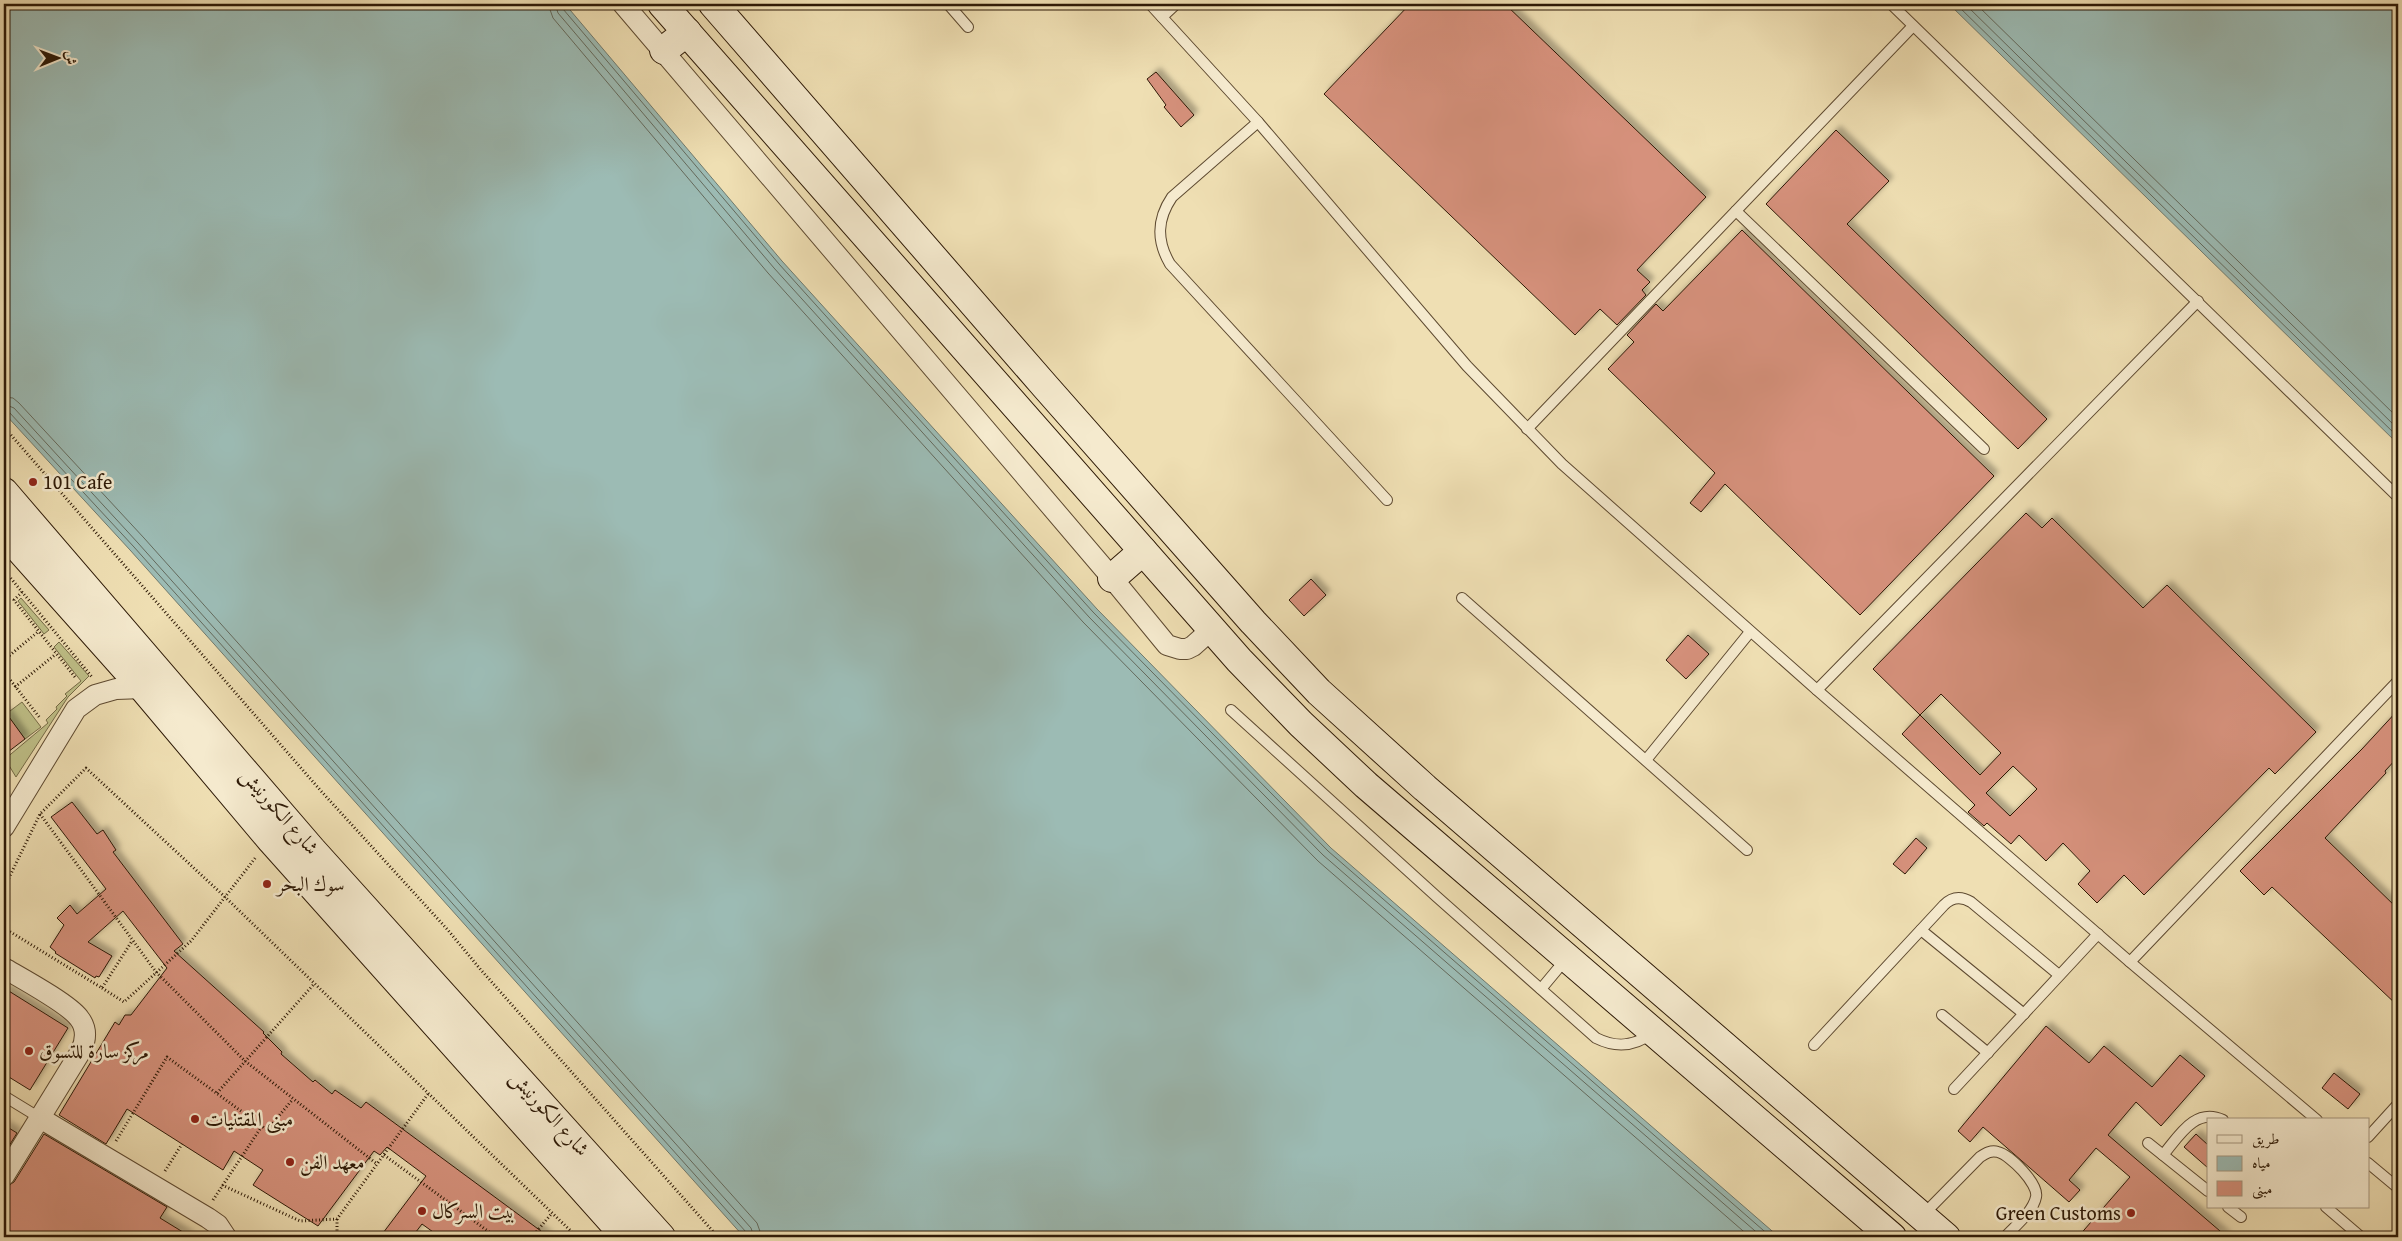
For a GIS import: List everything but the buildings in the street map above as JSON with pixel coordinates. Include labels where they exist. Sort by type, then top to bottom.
[{"type":"street","points":[[623,4],[1167,645],[1180,650],[1187,649],[1212,629]]},
{"type":"street","points":[[662,4],[1269,692],[1333,755],[1892,1237]]},
{"type":"street","points":[[713,4],[1051,393],[1253,622],[1319,692],[1425,788],[1946,1237]]},
{"type":"street","points":[[664,50],[687,32]]},
{"type":"street","name":"شارع الكورنيش","points":[[4,492],[312,850],[662,1237]]},
{"type":"street","name":"شارع الكورنيش","points":[[4,532],[143,688],[271,840],[626,1237]]},
{"type":"street","points":[[1112,578],[1143,551]]},
{"type":"street","points":[[4,827],[76,709],[95,695],[116,689],[143,688]]},
{"type":"street","points":[[4,968],[74,1012],[84,1026],[85,1043],[4,1176]]},
{"type":"street","points":[[40,1118],[218,1225],[226,1237]]},
{"type":"lane","points":[[948,4],[968,27]]},
{"type":"lane","points":[[1150,4],[1258,122],[1438,333],[1527,429],[1605,504],[2130,962],[2315,1118]]},
{"type":"lane","points":[[1162,18],[1176,4]]},
{"type":"lane","points":[[1891,4],[2398,497]]},
{"type":"lane","points":[[1527,429],[1913,26]]},
{"type":"lane","points":[[1258,122],[1172,197],[1165,207],[1159,230],[1164,253],[1170,264],[1387,500]]},
{"type":"lane","points":[[1736,211],[1984,450]]},
{"type":"lane","points":[[1817,690],[2198,301]]},
{"type":"lane","points":[[1462,598],[1747,850]]},
{"type":"lane","points":[[1646,760],[1750,632]]},
{"type":"lane","points":[[2130,962],[2398,681]]},
{"type":"lane","points":[[1231,710],[1422,884],[1596,1038],[1619,1046],[1643,1040],[1653,1032]]},
{"type":"lane","points":[[1814,1045],[1948,900],[1960,897],[1966,899],[2059,975]]},
{"type":"lane","points":[[1921,930],[2024,1014]]},
{"type":"lane","points":[[1954,1089],[2098,934]]},
{"type":"lane","points":[[1541,989],[1567,957]]},
{"type":"lane","points":[[1942,1015],[1988,1053]]},
{"type":"lane","points":[[4,1096],[40,1118]]},
{"type":"lane","points":[[2370,1135],[2398,1104]]},
{"type":"lane","points":[[2163,1155],[2194,1120],[2207,1116],[2215,1118]]},
{"type":"lane","points":[[2148,1143],[2207,1190]]},
{"type":"lane","points":[[1921,1216],[1980,1157],[1985,1153],[1997,1151],[2007,1157],[2031,1180],[2037,1194],[2034,1204],[2005,1237]]},
{"type":"lane","points":[[2370,1165],[2398,1188]]},
{"type":"lane","points":[[2229,1208],[2241,1217]]},
{"type":"lane","points":[[2327,1208],[2361,1237]]},
{"type":"path","points":[[4,427],[321,790],[447,929],[481,970],[718,1237]]},
{"type":"path","points":[[4,570],[93,676],[89,679]]},
{"type":"path","points":[[22,592],[14,600],[75,677]]},
{"type":"path","points":[[4,660],[39,631]]},
{"type":"path","points":[[15,687],[56,654]]},
{"type":"path","points":[[4,672],[40,718]]},
{"type":"path","points":[[4,888],[40,814],[86,768],[224,896],[576,1237]]},
{"type":"path","points":[[40,814],[156,972],[245,1061],[377,1164]]},
{"type":"path","points":[[4,928],[124,1002],[191,941],[224,896],[271,840]]},
{"type":"path","points":[[102,988],[132,941]]},
{"type":"path","points":[[217,1093],[314,984]]},
{"type":"path","points":[[106,1158],[167,1057],[268,1130],[293,1099]]},
{"type":"path","points":[[337,1237],[337,1219],[428,1094]]},
{"type":"path","points":[[202,1215],[262,1126]]},
{"type":"path","points":[[155,1187],[182,1144]]},
{"type":"path","points":[[384,1155],[496,1237]]},
{"type":"path","points":[[222,1185],[300,1221],[337,1219]]},
{"type":"path","points":[[532,1237],[552,1213]]},
{"type":"green space","points":[[21,598],[49,630],[44,634],[18,601]]},
{"type":"green space","points":[[59,642],[89,676],[68,697],[16,777],[5,759],[48,723],[46,720],[67,696],[65,694],[81,681],[54,647]]},
{"type":"green space","points":[[22,702],[41,727],[25,739],[6,714]]},
{"type":"water","points":[[4,4],[565,4],[782,261],[1097,609],[1331,848],[1779,1237],[744,1237],[130,550],[4,413]]},
{"type":"water","points":[[1949,4],[2398,4],[2398,444]]},
{"type":"place","name":"101 Cafe","points":[[33,482]]},
{"type":"place","name":"سوك البحر","points":[[267,884]]},
{"type":"place","name":"مركز سارة للتسوق","points":[[29,1051]]},
{"type":"place","name":"مبنى المقتنيات","points":[[195,1119]]},
{"type":"place","name":"معهد الفن","points":[[290,1162]]},
{"type":"place","name":"بيت السركال","points":[[422,1211]]},
{"type":"place","name":"Green Customs","points":[[2131,1213]]}]
